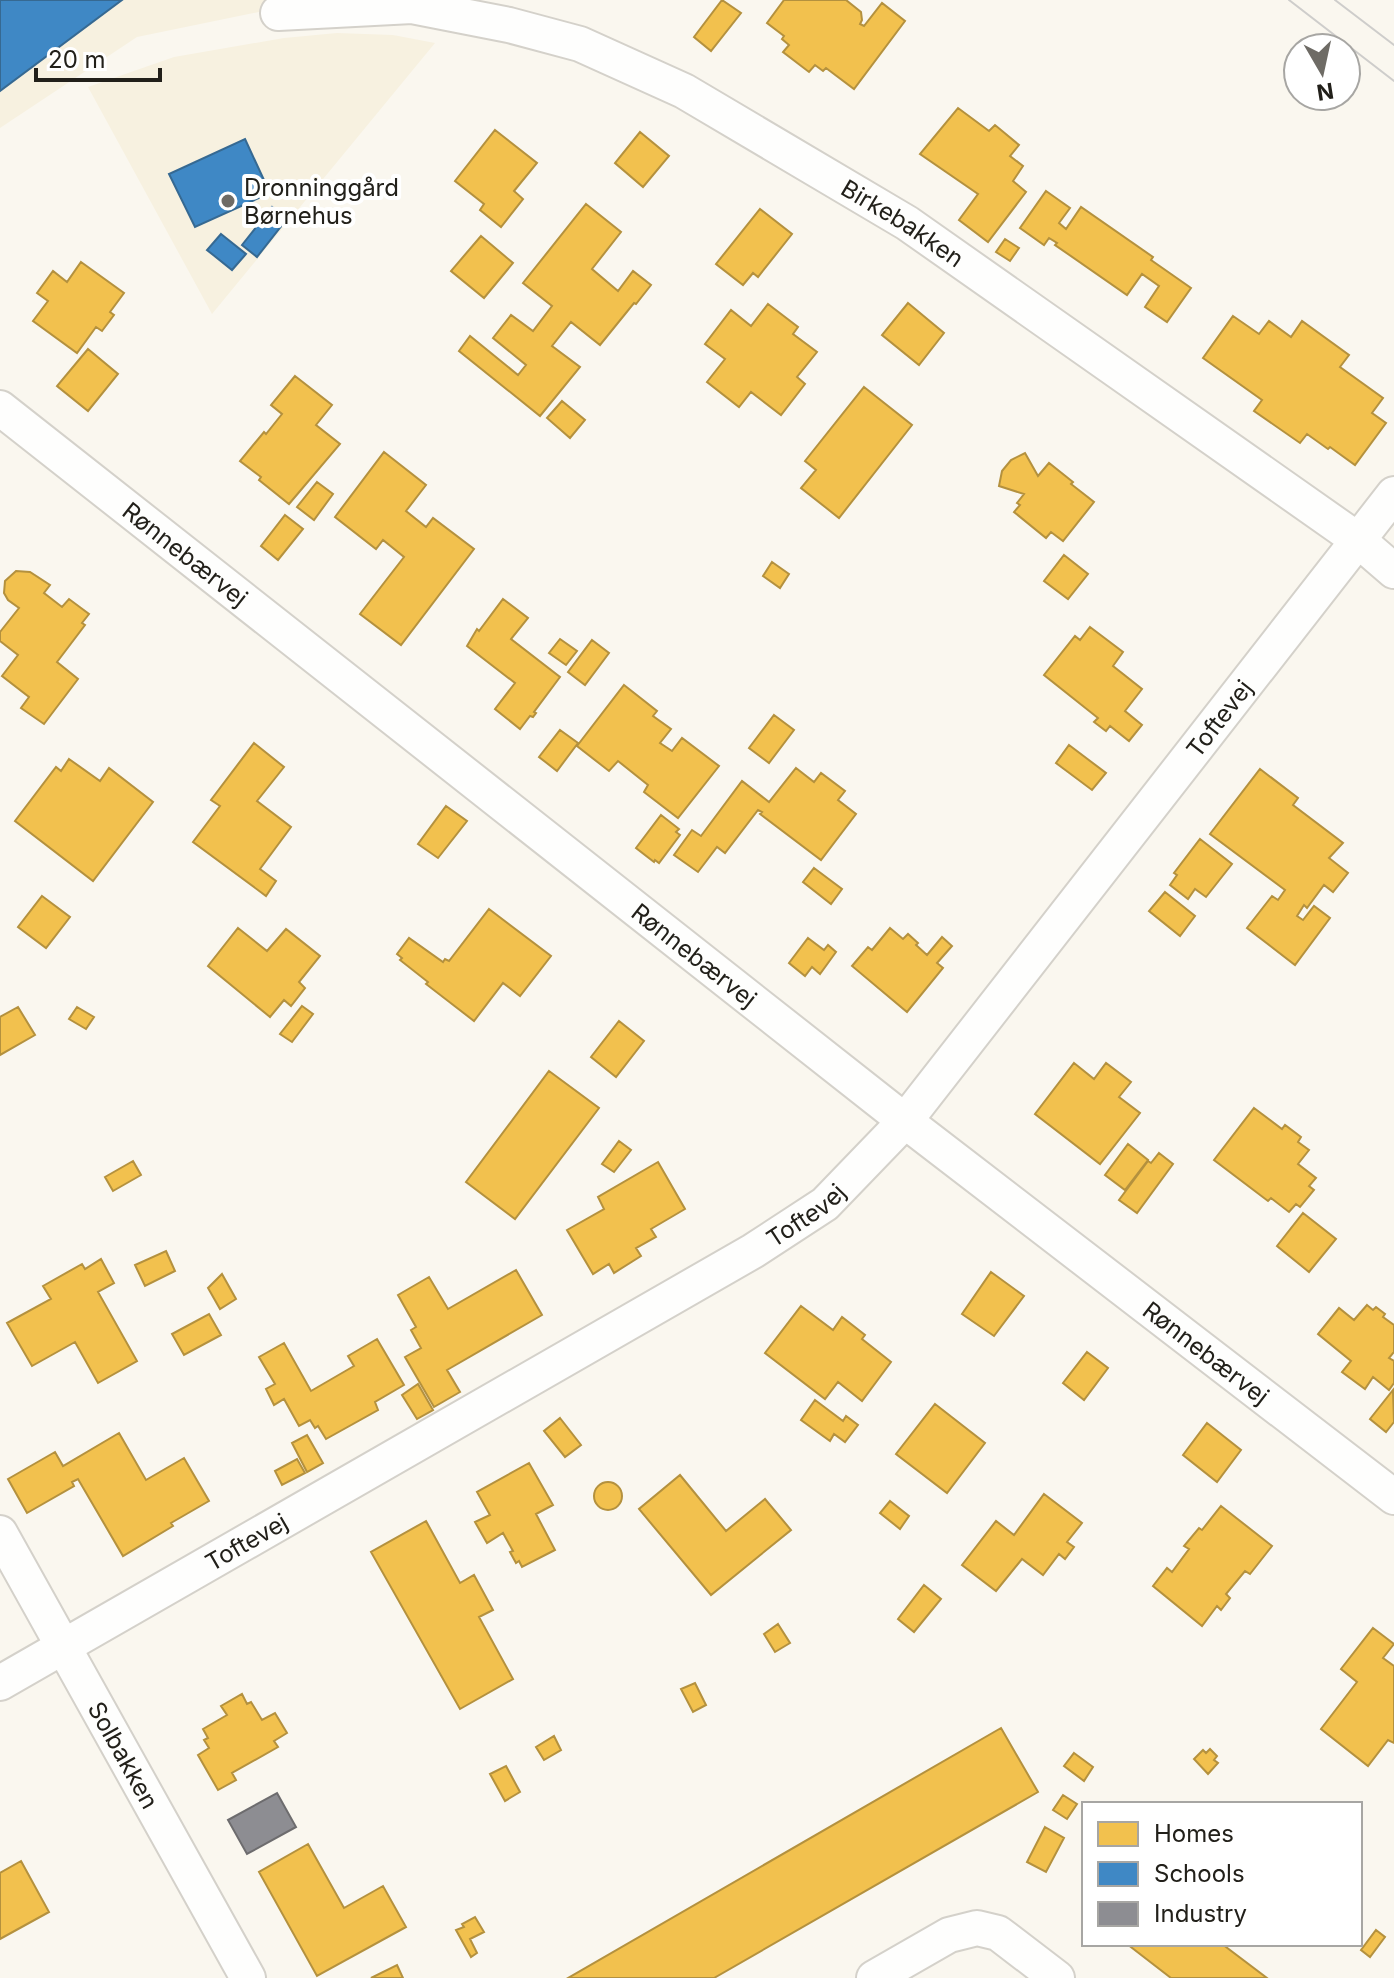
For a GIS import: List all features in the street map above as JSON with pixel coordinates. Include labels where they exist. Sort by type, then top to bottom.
[{"type":"street","name":"Birkebakken","points":[[278,13],[351,5],[412,6],[509,25],[580,44],[684,91],[907,223],[1358,540],[1394,571]]},
{"type":"street","name":"Rønnebærvej","points":[[0,408],[905,1121],[1394,1497]]},
{"type":"street","name":"Toftevej","points":[[0,1683],[753,1251],[825,1204],[905,1121],[1394,494]]},
{"type":"street","name":"Solbakken","points":[[0,1533],[248,1978]]},
{"type":"street","points":[[874,1978],[949,1935],[977,1928],[998,1933],[1057,1978]]},
{"type":"shaded area","points":[[0,0],[278,0],[278,8],[137,37],[0,128]]},
{"type":"shaded area","name":"Dronninggård Børnehus","points":[[337,33],[393,35],[435,43],[212,314],[88,87],[174,57],[284,38]]},
{"type":"building: Homes","points":[[722,0],[741,13],[711,51],[694,37]]},
{"type":"building: Homes","points":[[784,0],[846,0],[861,12],[860,24],[864,26],[882,3],[905,21],[854,89],[826,68],[823,71],[815,65],[809,72],[783,52],[789,45],[782,39],[784,36],[767,23]]},
{"type":"building: Homes","points":[[958,108],[989,131],[995,125],[1019,145],[1010,156],[1023,166],[1013,181],[1026,192],[988,242],[959,220],[978,194],[920,154]]},
{"type":"building: Homes","points":[[495,130],[537,163],[514,191],[523,199],[501,227],[480,210],[484,204],[455,181]]},
{"type":"building: Homes","points":[[640,132],[669,156],[643,187],[615,163]]},
{"type":"building: Homes","points":[[1046,191],[1070,208],[1059,223],[1066,229],[1081,207],[1153,257],[1151,260],[1191,288],[1167,322],[1145,307],[1159,286],[1142,274],[1127,295],[1055,245],[1057,243],[1049,238],[1044,245],[1020,228]]},
{"type":"building: Homes","points":[[586,204],[621,232],[592,269],[618,291],[633,271],[651,285],[600,345],[571,322],[552,346],[580,367],[540,416],[459,351],[470,336],[518,375],[526,365],[493,338],[511,315],[533,331],[552,306],[523,283]]},
{"type":"building: Homes","points":[[760,209],[792,234],[758,277],[753,273],[743,285],[716,264]]},
{"type":"building: Homes","points":[[481,236],[513,263],[484,298],[451,271]]},
{"type":"building: Homes","points":[[1005,239],[1019,248],[1010,261],[996,252]]},
{"type":"building: Homes","points":[[81,262],[124,293],[110,312],[114,315],[102,331],[96,327],[77,353],[33,321],[48,301],[37,293],[53,271],[67,282]]},
{"type":"building: Homes","points":[[908,303],[944,333],[919,365],[882,335]]},
{"type":"building: Homes","points":[[768,304],[798,327],[793,334],[817,352],[797,377],[805,384],[781,415],[751,392],[739,407],[707,382],[725,359],[705,344],[731,310],[751,326]]},
{"type":"building: Homes","points":[[1233,316],[1259,334],[1269,321],[1291,337],[1302,321],[1349,355],[1340,367],[1383,398],[1372,413],[1386,423],[1355,465],[1307,434],[1300,443],[1254,411],[1262,400],[1203,358]]},
{"type":"building: Homes","points":[[88,349],[118,374],[88,411],[57,386]]},
{"type":"building: Homes","points":[[295,376],[332,405],[316,425],[340,444],[289,504],[240,461],[282,414],[271,405]]},
{"type":"building: Homes","points":[[864,387],[912,425],[839,518],[801,488],[816,470],[805,461]]},
{"type":"building: Homes","points":[[562,401],[585,420],[570,438],[547,418]]},
{"type":"building: Homes","points":[[384,452],[426,485],[406,511],[426,527],[433,518],[474,549],[401,645],[360,614],[404,557],[383,540],[376,549],[335,517]]},
{"type":"building: Homes","points":[[1025,453],[1038,476],[1049,463],[1094,502],[1063,541],[1051,532],[1046,538],[1014,512],[1024,494],[999,486],[1002,471],[1011,460]]},
{"type":"building: Homes","points":[[317,482],[333,494],[314,520],[297,507]]},
{"type":"building: Homes","points":[[285,515],[303,529],[278,560],[261,546]]},
{"type":"building: Homes","points":[[1064,555],[1088,574],[1068,599],[1044,581]]},
{"type":"building: Homes","points":[[772,562],[789,574],[780,588],[763,576]]},
{"type":"building: Homes","points":[[16,571],[30,572],[50,585],[44,593],[62,607],[69,599],[89,614],[82,623],[85,625],[57,662],[78,679],[44,724],[21,708],[29,697],[2,676],[18,655],[0,641],[0,632],[19,608],[4,593],[5,581]]},
{"type":"building: Homes","points":[[503,599],[528,618],[511,639],[560,677],[533,717],[530,716],[520,729],[495,709],[515,683],[467,646]]},
{"type":"building: Homes","points":[[1090,627],[1123,652],[1113,666],[1142,689],[1125,711],[1142,725],[1129,741],[1110,726],[1106,731],[1094,722],[1098,718],[1044,675],[1075,636],[1080,640]]},
{"type":"building: Homes","points":[[560,639],[577,651],[566,665],[549,653]]},
{"type":"building: Homes","points":[[592,640],[609,653],[585,685],[568,672]]},
{"type":"building: Homes","points":[[624,685],[657,711],[653,716],[671,729],[660,743],[672,751],[682,738],[719,766],[678,818],[644,792],[648,785],[618,761],[609,771],[577,746]]},
{"type":"building: Homes","points":[[774,715],[794,730],[769,763],[749,748]]},
{"type":"building: Homes","points":[[560,730],[578,743],[557,771],[539,757]]},
{"type":"building: Homes","points":[[254,743],[284,767],[257,801],[291,827],[260,869],[276,881],[266,896],[193,842],[220,806],[211,800]]},
{"type":"building: Homes","points":[[1069,745],[1106,773],[1092,790],[1056,763]]},
{"type":"building: Homes","points":[[69,759],[100,781],[109,768],[153,802],[93,881],[15,821],[56,767],[61,771]]},
{"type":"building: Homes","points":[[796,768],[814,782],[821,773],[845,791],[838,800],[856,814],[821,860],[758,810],[725,853],[717,847],[698,872],[674,855],[692,830],[701,836],[742,781],[769,802]]},
{"type":"building: Homes","points":[[1260,769],[1298,798],[1293,805],[1343,843],[1329,858],[1348,873],[1333,892],[1324,885],[1297,916],[1303,920],[1314,906],[1330,918],[1295,965],[1247,928],[1272,896],[1278,900],[1285,890],[1210,834]]},
{"type":"building: Homes","points":[[446,806],[467,821],[438,858],[418,844]]},
{"type":"building: Homes","points":[[661,815],[679,829],[676,832],[680,835],[659,863],[636,848]]},
{"type":"building: Homes","points":[[1200,839],[1232,864],[1206,897],[1195,889],[1188,899],[1170,885],[1177,875],[1174,873]]},
{"type":"building: Homes","points":[[814,868],[842,889],[831,904],[803,882]]},
{"type":"building: Homes","points":[[1165,892],[1195,916],[1180,936],[1149,911]]},
{"type":"building: Homes","points":[[42,896],[70,917],[46,948],[18,927]]},
{"type":"building: Homes","points":[[489,909],[551,956],[520,996],[503,983],[474,1021],[426,984],[428,982],[400,960],[402,958],[397,954],[409,938],[443,962],[445,959],[449,961]]},
{"type":"building: Homes","points":[[238,928],[267,951],[286,929],[320,956],[299,982],[305,988],[291,1006],[284,1000],[270,1017],[208,966]]},
{"type":"building: Homes","points":[[890,928],[903,939],[908,934],[927,955],[942,937],[952,946],[937,963],[943,968],[907,1012],[852,966],[868,947],[872,950]]},
{"type":"building: Homes","points":[[808,938],[824,950],[828,945],[836,952],[820,974],[812,967],[805,976],[789,963]]},
{"type":"building: Homes","points":[[302,1006],[313,1014],[292,1042],[280,1034]]},
{"type":"building: Homes","points":[[18,1007],[35,1035],[0,1055],[0,1017]]},
{"type":"building: Homes","points":[[77,1007],[94,1017],[86,1029],[69,1019]]},
{"type":"building: Homes","points":[[619,1021],[644,1041],[616,1077],[591,1057]]},
{"type":"building: Homes","points":[[1074,1063],[1094,1079],[1106,1063],[1131,1082],[1119,1097],[1140,1113],[1100,1164],[1035,1114]]},
{"type":"building: Homes","points":[[549,1071],[599,1108],[515,1219],[466,1182]]},
{"type":"building: Homes","points":[[1254,1108],[1282,1129],[1285,1125],[1301,1137],[1298,1142],[1309,1150],[1298,1164],[1316,1178],[1309,1186],[1314,1190],[1300,1207],[1296,1204],[1289,1212],[1271,1198],[1268,1201],[1214,1160]]},
{"type":"building: Homes","points":[[619,1141],[631,1150],[614,1172],[602,1164]]},
{"type":"building: Homes","points":[[1128,1144],[1148,1160],[1125,1190],[1105,1175]]},
{"type":"building: Homes","points":[[1159,1153],[1173,1164],[1137,1213],[1119,1200],[1148,1161],[1151,1163]]},
{"type":"building: Homes","points":[[133,1161],[141,1175],[113,1191],[105,1177]]},
{"type":"building: Homes","points":[[658,1162],[685,1209],[651,1229],[656,1237],[636,1248],[641,1256],[614,1273],[609,1264],[593,1274],[567,1230],[604,1209],[598,1197]]},
{"type":"building: Homes","points":[[1303,1213],[1336,1239],[1309,1272],[1277,1246]]},
{"type":"building: Homes","points":[[166,1251],[175,1271],[145,1286],[135,1265]]},
{"type":"building: Homes","points":[[101,1259],[114,1283],[98,1292],[137,1361],[98,1383],[75,1342],[32,1366],[7,1323],[51,1299],[43,1286],[82,1264],[85,1269]]},
{"type":"building: Homes","points":[[516,1270],[542,1315],[447,1370],[460,1392],[434,1407],[405,1357],[421,1348],[411,1330],[416,1327],[398,1295],[429,1277],[448,1309]]},
{"type":"building: Homes","points":[[991,1272],[1024,1296],[994,1336],[962,1314]]},
{"type":"building: Homes","points":[[222,1274],[236,1299],[220,1309],[208,1288]]},
{"type":"building: Homes","points":[[1367,1305],[1373,1310],[1376,1307],[1394,1325],[1394,1352],[1389,1358],[1394,1361],[1394,1383],[1389,1390],[1373,1377],[1365,1389],[1342,1372],[1351,1361],[1318,1334],[1339,1308],[1354,1320]]},
{"type":"building: Homes","points":[[801,1306],[833,1330],[842,1317],[865,1335],[862,1339],[891,1362],[862,1401],[838,1382],[825,1399],[765,1353]]},
{"type":"building: Homes","points":[[209,1314],[221,1335],[184,1355],[172,1334]]},
{"type":"building: Homes","points":[[377,1339],[404,1385],[375,1402],[378,1410],[326,1439],[310,1420],[299,1426],[284,1399],[274,1405],[266,1389],[275,1384],[259,1357],[284,1343],[311,1391],[354,1366],[348,1356]]},
{"type":"building: Homes","points":[[1087,1352],[1108,1368],[1084,1400],[1063,1383]]},
{"type":"building: Homes","points":[[418,1384],[433,1410],[417,1419],[402,1395]]},
{"type":"building: Homes","points":[[1393,1390],[1394,1422],[1386,1432],[1370,1419]]},
{"type":"building: Homes","points":[[815,1400],[843,1421],[846,1416],[858,1425],[845,1442],[834,1434],[830,1441],[801,1420]]},
{"type":"building: Homes","points":[[935,1404],[985,1443],[947,1493],[896,1454]]},
{"type":"building: Homes","points":[[560,1418],[581,1445],[565,1457],[544,1431]]},
{"type":"building: Homes","points":[[1207,1423],[1241,1450],[1217,1482],[1183,1455]]},
{"type":"building: Homes","points":[[119,1433],[146,1480],[184,1458],[209,1501],[123,1556],[78,1479],[72,1482],[74,1486],[27,1513],[8,1479],[55,1452],[63,1466]]},
{"type":"building: Homes","points":[[307,1435],[323,1463],[307,1472],[292,1443]]},
{"type":"building: Homes","points":[[297,1459],[305,1473],[282,1485],[275,1471]]},
{"type":"building: Homes","points":[[529,1463],[553,1505],[536,1514],[555,1550],[522,1567],[519,1561],[516,1563],[503,1533],[487,1543],[475,1522],[490,1515],[477,1492]]},
{"type":"building: Homes","points":[[680,1475],[726,1531],[765,1499],[791,1530],[711,1595],[639,1509]]},
{"type":"building: Homes","points":[[608,1482],[618,1486],[622,1496],[618,1506],[608,1510],[598,1506],[594,1496],[598,1486]]},
{"type":"building: Homes","points":[[1044,1494],[1082,1523],[1067,1542],[1074,1547],[1065,1559],[1059,1554],[1043,1575],[1022,1559],[996,1591],[962,1565],[996,1521],[1014,1535]]},
{"type":"building: Homes","points":[[890,1501],[909,1516],[900,1529],[880,1513]]},
{"type":"building: Homes","points":[[1221,1506],[1272,1546],[1250,1574],[1245,1571],[1226,1594],[1230,1598],[1221,1610],[1217,1606],[1202,1626],[1153,1586],[1167,1568],[1172,1572],[1189,1549],[1184,1546]]},
{"type":"building: Homes","points":[[426,1521],[460,1583],[474,1575],[493,1610],[479,1617],[513,1679],[460,1709],[371,1552]]},
{"type":"building: Homes","points":[[924,1585],[941,1599],[914,1632],[898,1619]]},
{"type":"building: Homes","points":[[778,1624],[790,1643],[775,1652],[764,1634]]},
{"type":"building: Homes","points":[[1373,1628],[1394,1644],[1383,1658],[1394,1666],[1394,1743],[1388,1740],[1368,1766],[1321,1729],[1357,1682],[1341,1669]]},
{"type":"building: Homes","points":[[695,1683],[706,1705],[693,1712],[681,1689]]},
{"type":"building: Homes","points":[[242,1694],[262,1720],[275,1713],[287,1733],[274,1741],[278,1747],[232,1773],[236,1780],[218,1790],[198,1755],[209,1748],[203,1729],[227,1715],[221,1706]]},
{"type":"building: Homes","points":[[1001,1728],[1038,1792],[714,1978],[568,1978]]},
{"type":"building: Homes","points":[[554,1736],[561,1750],[544,1760],[536,1747]]},
{"type":"building: Homes","points":[[1210,1749],[1217,1756],[1214,1760],[1218,1763],[1208,1774],[1194,1759],[1203,1750],[1206,1753]]},
{"type":"building: Homes","points":[[1074,1753],[1093,1767],[1084,1781],[1064,1766]]},
{"type":"building: Homes","points":[[506,1766],[520,1792],[505,1801],[490,1774]]},
{"type":"building: Homes","points":[[1063,1795],[1077,1804],[1067,1819],[1053,1810]]},
{"type":"building: Homes","points":[[1045,1827],[1064,1838],[1046,1872],[1027,1862]]},
{"type":"building: Homes","points":[[308,1844],[344,1908],[383,1886],[406,1927],[317,1976],[259,1872]]},
{"type":"building: Homes","points":[[21,1861],[49,1912],[0,1939],[0,1873]]},
{"type":"building: Homes","points":[[475,1917],[484,1932],[470,1939],[477,1953],[471,1957],[456,1930]]},
{"type":"building: Homes","points":[[1376,1930],[1385,1937],[1370,1957],[1361,1950]]},
{"type":"building: Homes","points":[[1130,1946],[1225,1946],[1267,1978],[1171,1978]]},
{"type":"building: Homes","points":[[397,1965],[403,1978],[371,1978]]},
{"type":"building: Schools","points":[[0,0],[122,0],[0,91]]},
{"type":"building: Schools","points":[[245,139],[270,193],[195,227],[169,174]]},
{"type":"building: Schools","points":[[272,207],[286,220],[257,257],[242,245]]},
{"type":"building: Schools","points":[[221,234],[246,254],[232,270],[207,250]]},
{"type":"building: Industry","points":[[277,1793],[296,1827],[247,1854],[228,1820]]},
{"type":"tram line","points":[[1289,0],[1394,81]]},
{"type":"tram line","points":[[1335,0],[1394,45]]},
{"type":"place","name":"Dronninggård Børnehus","points":[[228,201]]}]
